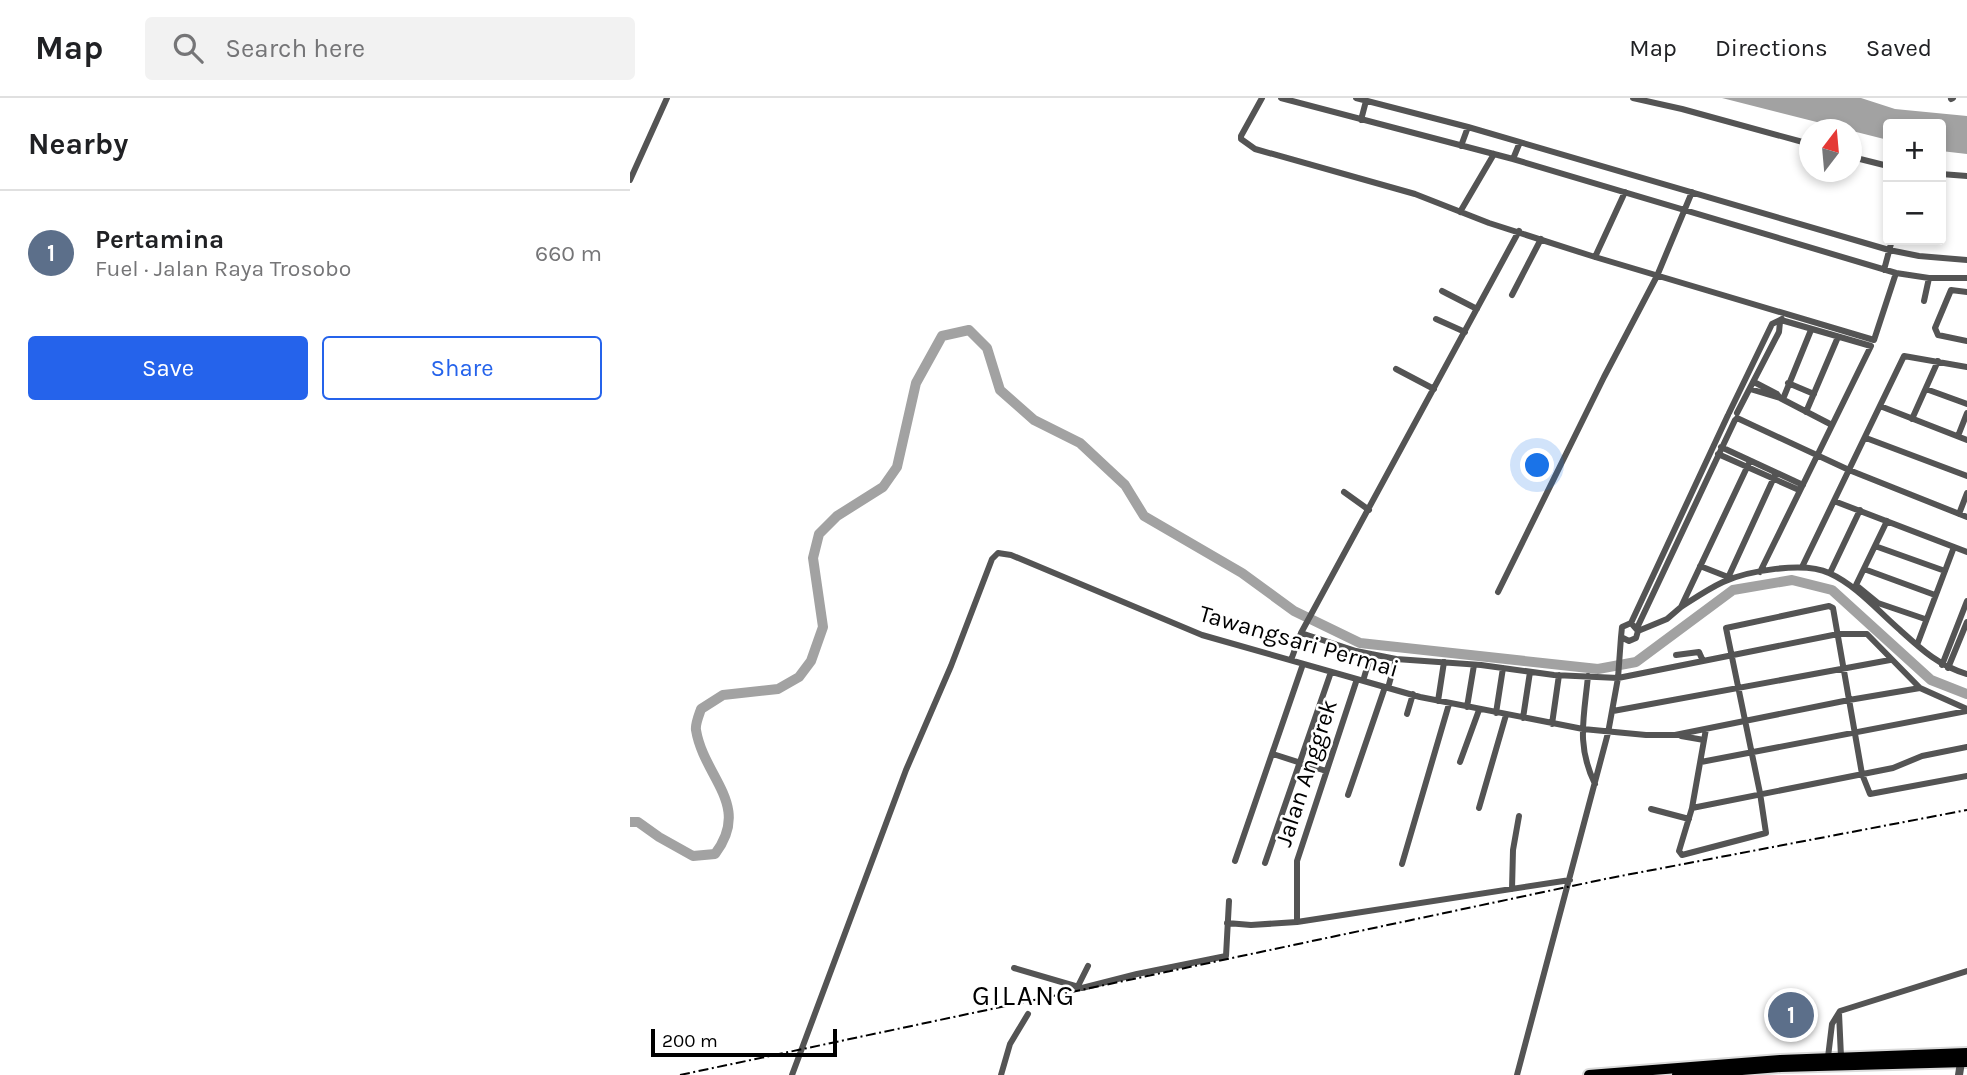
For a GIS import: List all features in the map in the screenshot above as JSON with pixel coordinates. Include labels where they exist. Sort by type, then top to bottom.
[{"type":"highway","points":[[1589,1075],[1828,1057],[1965,1059]]},
{"type":"highway","points":[[1676,1075],[1781,1067],[1965,1059]]},
{"type":"street","points":[[630,180],[667,98]]},
{"type":"street","points":[[1262,98],[1241,136],[1241,139],[1255,149],[1415,194],[1460,212],[1657,276],[1811,330],[1871,346],[1760,572]]},
{"type":"street","points":[[1282,98],[1514,157],[1896,273],[1929,278],[1967,278]]},
{"type":"street","points":[[1356,98],[1577,159],[1889,251],[1967,260]]},
{"type":"street","points":[[1633,98],[1799,141]]},
{"type":"street","points":[[1362,118],[1366,102]]},
{"type":"street","points":[[1462,144],[1468,128]]},
{"type":"street","points":[[1514,157],[1520,143]]},
{"type":"street","points":[[1460,212],[1494,154]]},
{"type":"street","points":[[1571,174],[1577,159]]},
{"type":"street","points":[[1862,160],[1883,165]]},
{"type":"street","points":[[1946,174],[1967,176]]},
{"type":"street","points":[[1595,257],[1625,192]]},
{"type":"street","points":[[1498,592],[1657,276],[1691,193]]},
{"type":"street","points":[[1291,660],[1302,631],[1519,231]]},
{"type":"street","points":[[1513,295],[1541,239]]},
{"type":"street","points":[[1885,268],[1891,245]]},
{"type":"street","points":[[1620,653],[1633,640],[1638,630],[1719,451],[1752,364],[1772,324],[1782,319],[1874,340],[1896,273]]},
{"type":"street","points":[[1924,301],[1929,278]]},
{"type":"street","points":[[1967,292],[1951,290],[1935,328],[1938,335],[1967,341]]},
{"type":"street","points":[[1442,291],[1477,309]]},
{"type":"street","points":[[1436,319],[1465,332]]},
{"type":"street","points":[[1517,1075],[1608,733],[1618,675],[1622,627],[1631,623],[1694,486],[1761,369],[1779,332],[1782,319]]},
{"type":"street","points":[[1781,399],[1811,330]]},
{"type":"street","points":[[1806,412],[1838,337]]},
{"type":"street","points":[[1802,567],[1904,356],[1967,367]]},
{"type":"street","points":[[1912,419],[1938,361]]},
{"type":"street","points":[[1752,364],[1761,369]]},
{"type":"street","points":[[1396,369],[1434,389]]},
{"type":"street","points":[[1754,382],[1781,399]]},
{"type":"street","points":[[1788,383],[1814,394]]},
{"type":"street","points":[[1750,389],[1781,399],[1832,425]]},
{"type":"street","points":[[1926,389],[1967,404]]},
{"type":"street","points":[[1880,406],[1967,440]]},
{"type":"street","points":[[1958,436],[1967,413]]},
{"type":"street","points":[[1733,416],[1849,470],[1965,514],[1967,493]]},
{"type":"street","points":[[1866,438],[1967,476]]},
{"type":"street","points":[[1719,451],[1801,488]]},
{"type":"street","points":[[1681,607],[1748,464]]},
{"type":"street","points":[[1727,579],[1775,476]]},
{"type":"street","points":[[1694,486],[1701,489]]},
{"type":"street","points":[[1344,492],[1369,510]]},
{"type":"street","points":[[1834,500],[1967,552]]},
{"type":"street","points":[[1830,573],[1860,510]]},
{"type":"street","points":[[1887,521],[1856,585],[1875,601],[1925,620]]},
{"type":"street","points":[[1875,545],[1945,571]]},
{"type":"street","points":[[1917,645],[1954,547]]},
{"type":"street","name":"Tawangsari Permai","points":[[792,1075],[906,770],[951,666],[992,559],[998,553],[1010,555],[1202,635],[1449,704],[1608,733],[1675,735]]},
{"type":"street","points":[[1662,553],[1670,556]]},
{"type":"street","points":[[1700,566],[1727,579]]},
{"type":"street","points":[[1638,630],[1667,619],[1681,607],[1727,579],[1802,567],[1830,573],[1854,589],[1945,666],[1967,674]]},
{"type":"street","points":[[1864,569],[1935,595]]},
{"type":"street","points":[[1945,666],[1967,601]]},
{"type":"street","points":[[1706,729],[1692,808],[1679,850],[1682,855],[1764,835],[1760,793],[1727,627],[1826,606],[1833,608],[1862,774],[1872,795],[1967,776]]},
{"type":"street","points":[[1945,666],[1967,622]]},
{"type":"street","points":[[1631,623],[1638,630]]},
{"type":"street","points":[[1302,631],[1371,654],[1396,659],[1588,676],[1618,675],[1838,634],[1865,633],[1920,688],[1967,710]]},
{"type":"street","points":[[1621,637],[1633,640]]},
{"type":"street","points":[[1676,655],[1699,652],[1703,661]]},
{"type":"street","name":"Jalan Anggrek","points":[[1297,922],[1297,860],[1326,771],[1371,654]]},
{"type":"street","points":[[1348,795],[1396,659]]},
{"type":"street","points":[[1613,711],[1890,660]]},
{"type":"street","points":[[1438,701],[1444,662]]},
{"type":"street","points":[[1236,861],[1303,664]]},
{"type":"street","points":[[1467,707],[1474,665]]},
{"type":"street","points":[[1496,713],[1503,668]]},
{"type":"street","points":[[1265,863],[1331,672]]},
{"type":"street","points":[[1523,718],[1530,672]]},
{"type":"street","points":[[1552,724],[1559,675]]},
{"type":"street","points":[[1588,676],[1583,729],[1584,757],[1595,784]]},
{"type":"street","points":[[1675,735],[1920,688]]},
{"type":"street","points":[[1407,713],[1413,694]]},
{"type":"street","points":[[1402,864],[1449,704]]},
{"type":"street","points":[[1460,762],[1479,710]]},
{"type":"street","points":[[1701,762],[1967,710]]},
{"type":"street","points":[[1479,808],[1506,715]]},
{"type":"street","points":[[1675,735],[1704,740]]},
{"type":"street","points":[[1692,808],[1892,768],[1922,756],[1967,747]]},
{"type":"street","points":[[1273,754],[1326,771]]},
{"type":"street","points":[[1651,809],[1689,819]]},
{"type":"street","points":[[1512,889],[1513,850],[1518,816]]},
{"type":"street","points":[[1227,923],[1251,925],[1297,922],[1570,880]]},
{"type":"street","points":[[1014,968],[1077,988],[1226,956],[1230,901]]},
{"type":"street","points":[[1077,988],[1088,965]]},
{"type":"street","points":[[1828,1057],[1830,1034],[1839,1012],[1967,971]]},
{"type":"street","points":[[1839,1012],[1841,1057]]},
{"type":"street","points":[[1001,1075],[1010,1044],[1028,1014]]},
{"type":"street","points":[[1959,1075],[1965,1059]]},
{"type":"shaded area","points":[[1722,98],[1861,98],[1895,109],[1967,116],[1967,154],[1946,152],[1946,119],[1883,119],[1883,139],[1862,133],[1862,119],[1805,119]]},
{"type":"waterway","points":[[630,822],[638,822],[693,856],[715,854],[725,837],[729,821],[727,806],[701,747],[696,728],[701,709],[723,695],[778,689],[799,677],[811,661],[823,627],[813,558],[819,534],[837,516],[883,487],[897,467],[916,383],[942,336],[969,330],[987,348],[1000,390],[1034,420],[1080,443],[1125,485],[1144,516],[1242,573],[1294,611],[1360,643],[1598,669],[1636,662],[1733,590],[1792,580],[1832,590],[1931,680],[1967,694]]},
{"type":"railway","points":[[680,1075],[1605,879],[1967,810]]},
{"type":"place","name":"Pertamina","points":[[1791,1015]]},
{"type":"district","name":"GILANG","points":[[1024,995]]}]
